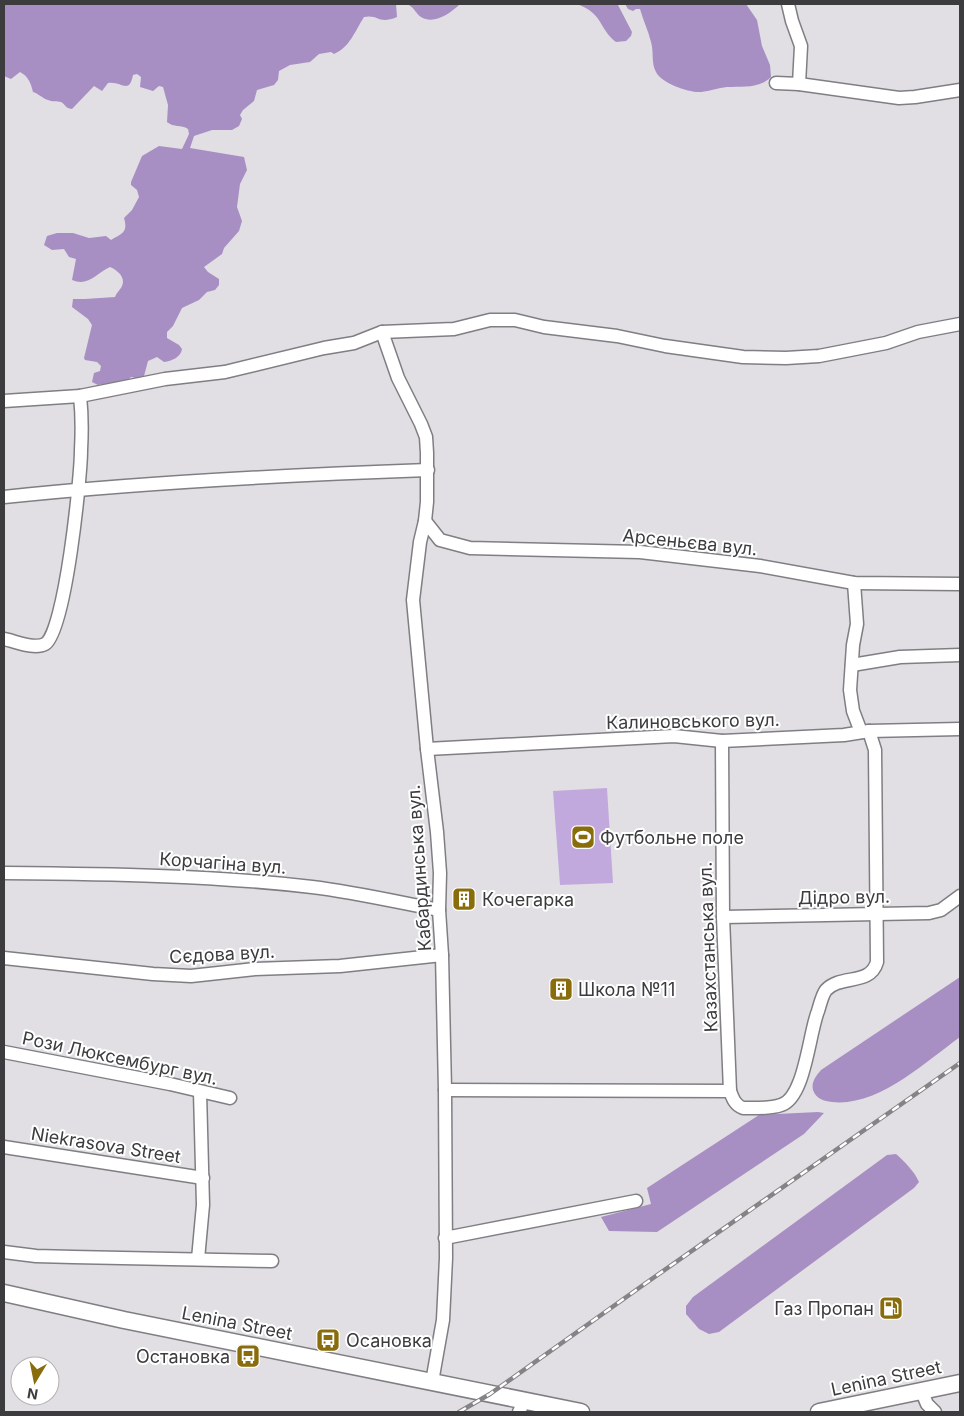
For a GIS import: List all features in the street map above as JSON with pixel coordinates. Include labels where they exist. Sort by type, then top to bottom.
[{"type":"main road","name":"Lenina Street","points":[[4,1293],[124,1320],[432,1382],[521,1407],[581,1412]]},
{"type":"main road","name":"Lenina Street","points":[[819,1412],[960,1383]]},
{"type":"street","points":[[788,4],[801,46],[799,84]]},
{"type":"street","points":[[776,83],[799,84],[899,98],[960,90]]},
{"type":"street","points":[[4,401],[80,396],[165,379],[224,372],[324,348],[354,343],[382,332],[454,329],[490,320],[515,320],[544,327],[617,336],[665,346],[743,357],[786,358],[819,356],[886,343],[918,332],[960,324]]},
{"type":"street","name":"Кабардинська вул.","points":[[382,332],[398,378],[426,437],[428,470],[426,521],[420,542],[413,600],[426,750],[437,832],[440,873],[439,910],[445,1090],[445,1238],[443,1320],[432,1382]]},
{"type":"street","points":[[4,639],[36,646],[46,644],[51,638],[55,627],[67,578],[82,451],[80,396]]},
{"type":"street","points":[[4,497],[77,489],[265,476],[428,470]]},
{"type":"street","name":"Арсеньєва вул.","points":[[426,521],[440,540],[470,548],[640,552],[760,566],[854,583],[960,584]]},
{"type":"street","points":[[445,1090],[730,1091],[734,1101],[743,1108],[782,1105],[790,1101],[801,1079],[813,1022],[825,991],[834,984],[868,975],[875,970],[877,962],[875,750],[853,711],[850,690],[857,624],[854,583]]},
{"type":"street","points":[[852,665],[900,657],[960,655]]},
{"type":"street","name":"Калиновського вул.","points":[[426,750],[674,736],[722,741],[844,735],[865,731],[960,729]]},
{"type":"street","name":"Казахстанська вул.","points":[[722,741],[723,917],[730,1091]]},
{"type":"street","name":"Корчагіна вул.","points":[[4,873],[120,875],[225,880],[313,887],[439,910]]},
{"type":"street","name":"Дідро вул.","points":[[723,917],[929,913],[941,910],[960,896]]},
{"type":"street","name":"Сєдова вул.","points":[[4,958],[152,974],[190,976],[255,969],[340,966],[442,956]]},
{"type":"street","name":"Рози Люксембург вул.","points":[[4,1052],[160,1082],[230,1098]]},
{"type":"street","points":[[198,1259],[203,1205],[200,1092]]},
{"type":"street","name":"Niekrasova Street","points":[[4,1147],[203,1178]]},
{"type":"street","points":[[445,1238],[636,1201]]},
{"type":"street","points":[[4,1252],[45,1256],[272,1261]]},
{"type":"street","points":[[922,1392],[927,1404],[935,1412]]},
{"type":"shaded area","points":[[4,4],[396,4],[397,17],[382,20],[369,16],[364,17],[352,38],[340,51],[334,54],[331,52],[319,54],[310,62],[290,65],[279,71],[278,80],[274,85],[257,90],[254,101],[240,115],[242,119],[239,126],[232,130],[212,130],[194,136],[190,148],[244,157],[247,170],[240,184],[237,207],[242,221],[239,231],[224,248],[222,254],[204,267],[219,279],[219,285],[215,290],[207,292],[199,300],[182,308],[173,326],[167,332],[167,338],[182,349],[180,354],[176,358],[164,362],[157,357],[148,361],[144,376],[131,377],[123,385],[98,385],[92,382],[94,373],[100,371],[101,366],[97,362],[85,360],[84,358],[92,325],[88,319],[72,307],[73,299],[115,297],[122,286],[122,277],[110,267],[88,281],[78,282],[72,280],[76,259],[69,257],[64,249],[52,250],[44,245],[47,236],[57,233],[73,233],[89,238],[106,236],[111,240],[124,232],[124,218],[132,210],[139,197],[137,190],[131,185],[131,182],[142,156],[159,146],[182,149],[189,134],[188,129],[167,122],[168,105],[163,87],[159,86],[153,91],[140,87],[141,77],[137,74],[133,75],[127,86],[108,83],[102,91],[94,86],[72,109],[61,102],[50,101],[33,92],[29,80],[20,72],[11,79],[4,76]]},
{"type":"shaded area","points":[[407,4],[460,4],[442,17],[431,20],[421,17]]},
{"type":"shaded area","points":[[577,4],[621,4],[618,5],[632,32],[631,36],[626,41],[616,42],[606,32],[592,12]]},
{"type":"shaded area","points":[[625,4],[746,4],[757,20],[762,46],[770,65],[771,77],[756,85],[727,87],[701,92],[683,89],[663,80],[654,69],[651,42],[640,9],[633,11],[628,9]]},
{"type":"shaded area","name":"Футбольне поле","points":[[607,788],[613,883],[560,885],[553,791]]},
{"type":"shaded area","points":[[960,977],[960,1037],[900,1081],[866,1098],[849,1102],[832,1102],[816,1096],[813,1090],[813,1082],[821,1070]]},
{"type":"shaded area","points":[[824,1113],[804,1134],[657,1232],[609,1231],[601,1217],[651,1204],[647,1188],[759,1115]]},
{"type":"shaded area","points":[[896,1154],[917,1178],[919,1182],[914,1188],[719,1332],[709,1334],[699,1329],[686,1314],[686,1306],[693,1297],[887,1155]]},
{"type":"railway","points":[[459,1412],[490,1394],[960,1063]]},
{"type":"place","name":"Футбольне поле","points":[[583,837]]},
{"type":"place","name":"Кочегарка","points":[[464,899]]},
{"type":"place","name":"Школа №11","points":[[561,989]]},
{"type":"place","name":"Газ Пропан","points":[[891,1308]]},
{"type":"place","name":"Осановка","points":[[328,1340]]},
{"type":"place","name":"Остановка","points":[[248,1356]]}]
